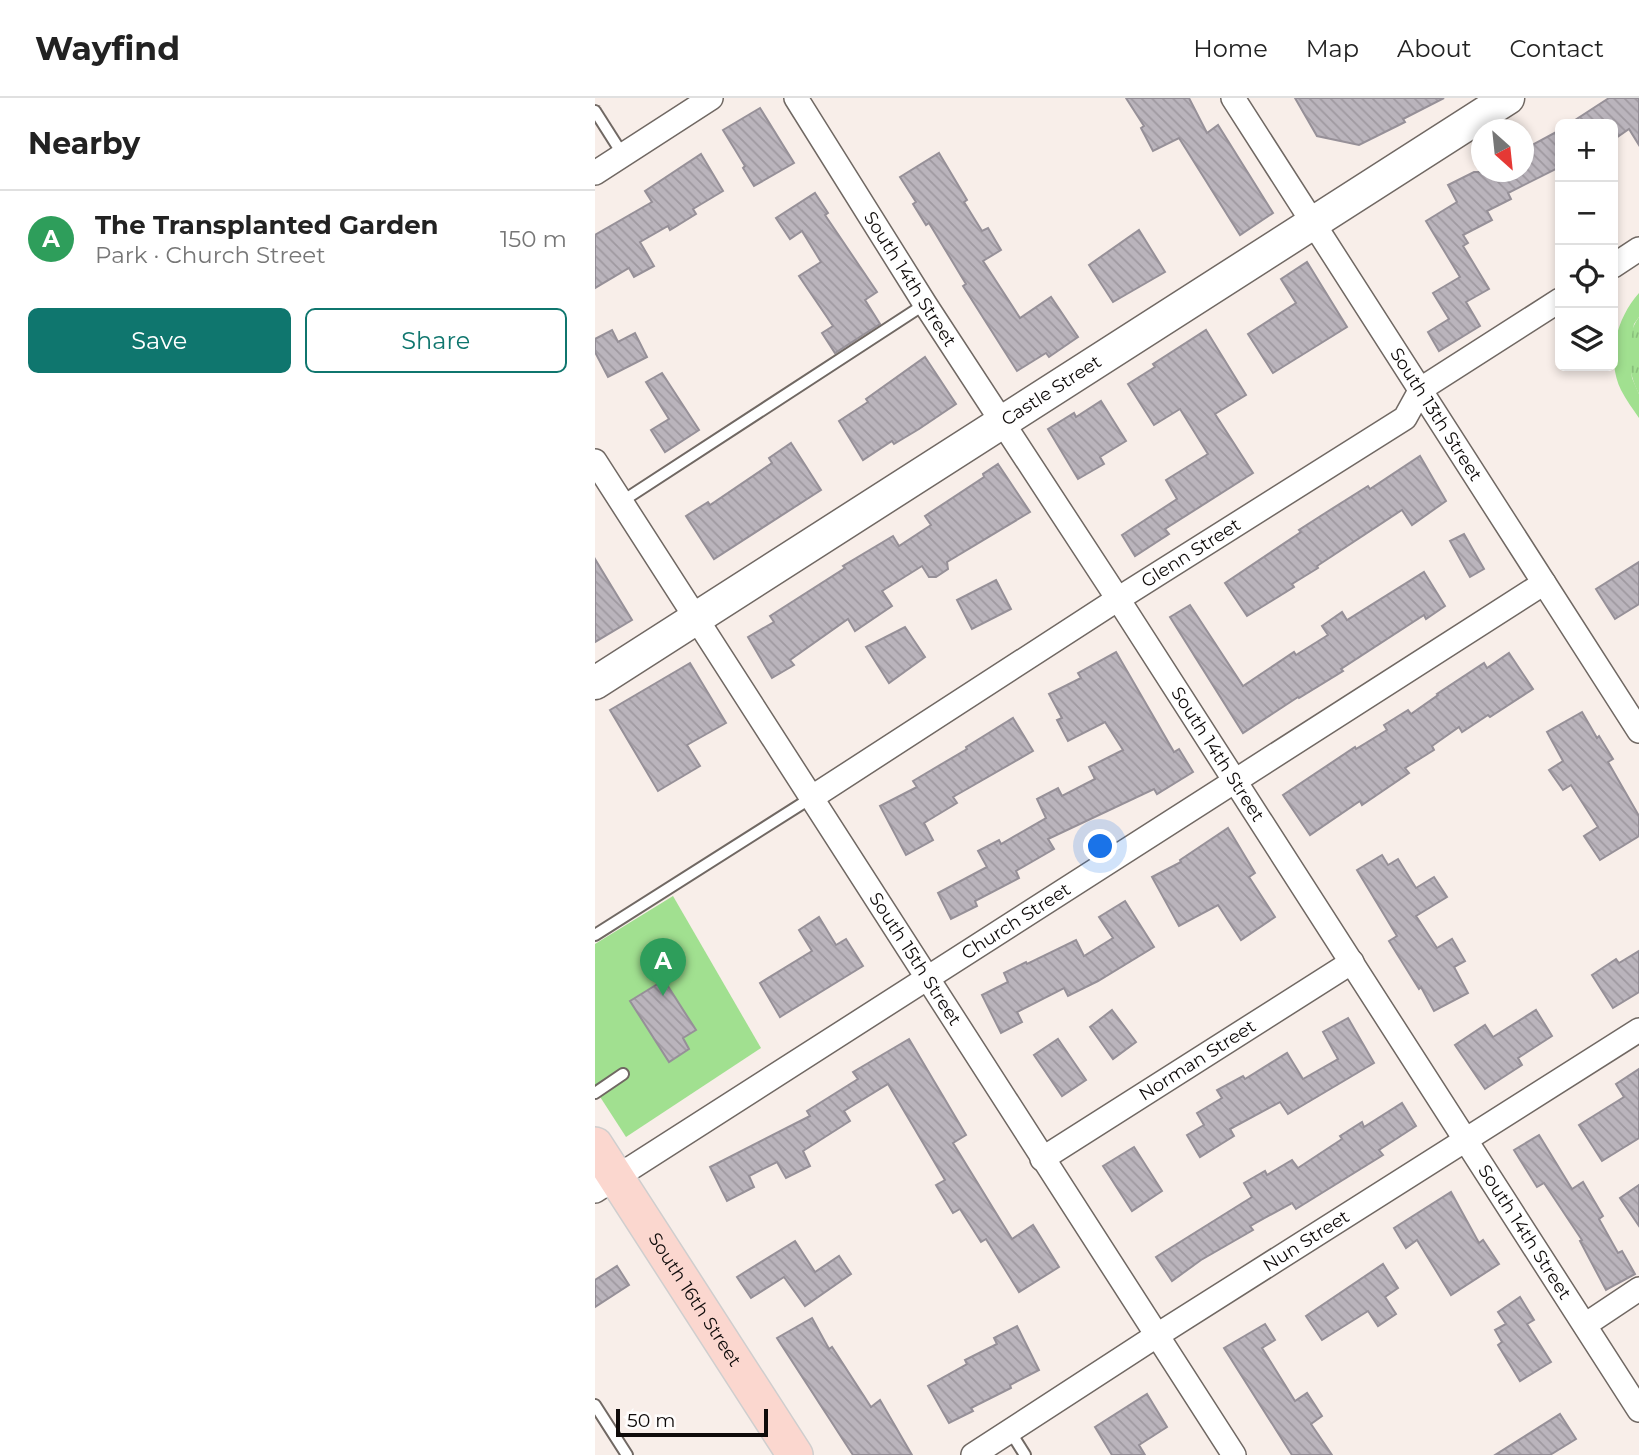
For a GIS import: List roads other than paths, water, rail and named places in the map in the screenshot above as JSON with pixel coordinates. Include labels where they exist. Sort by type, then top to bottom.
[{"type":"main road","name":"South 16th Street","points":[[595,1145],[606,1184],[795,1455]]},
{"type":"street","points":[[595,173],[711,98]]},
{"type":"street","name":"South 14th Street","points":[[796,98],[925,304],[1235,780],[1639,1410]]},
{"type":"street","name":"South 13th Street","points":[[1233,98],[1639,731]]},
{"type":"street","name":"Castle Street","points":[[595,683],[1508,98]]},
{"type":"street","points":[[1618,263],[1639,249]]},
{"type":"street","name":"Glenn Street","points":[[811,798],[1118,599],[1405,418],[1421,389],[1555,303]]},
{"type":"street","name":"South 15th Street","points":[[595,461],[1234,1455]]},
{"type":"street","name":"Church Street","points":[[606,1184],[1544,583]]},
{"type":"street","name":"Norman Street","points":[[1042,1159],[1352,962]]},
{"type":"street","name":"Nun Street","points":[[973,1455],[1639,1030]]},
{"type":"street","points":[[1585,1325],[1639,1289]]},
{"type":"lane","points":[[595,111],[623,155]]},
{"type":"lane","points":[[621,502],[925,304]]},
{"type":"lane","points":[[595,934],[811,798]]},
{"type":"lane","points":[[595,1093],[624,1074]]},
{"type":"lane","points":[[595,1405],[627,1455]]},
{"type":"lane","points":[[1010,1431],[1025,1455]]},
{"type":"place","name":"The Transplanted Garden","points":[[663,996]]}]
